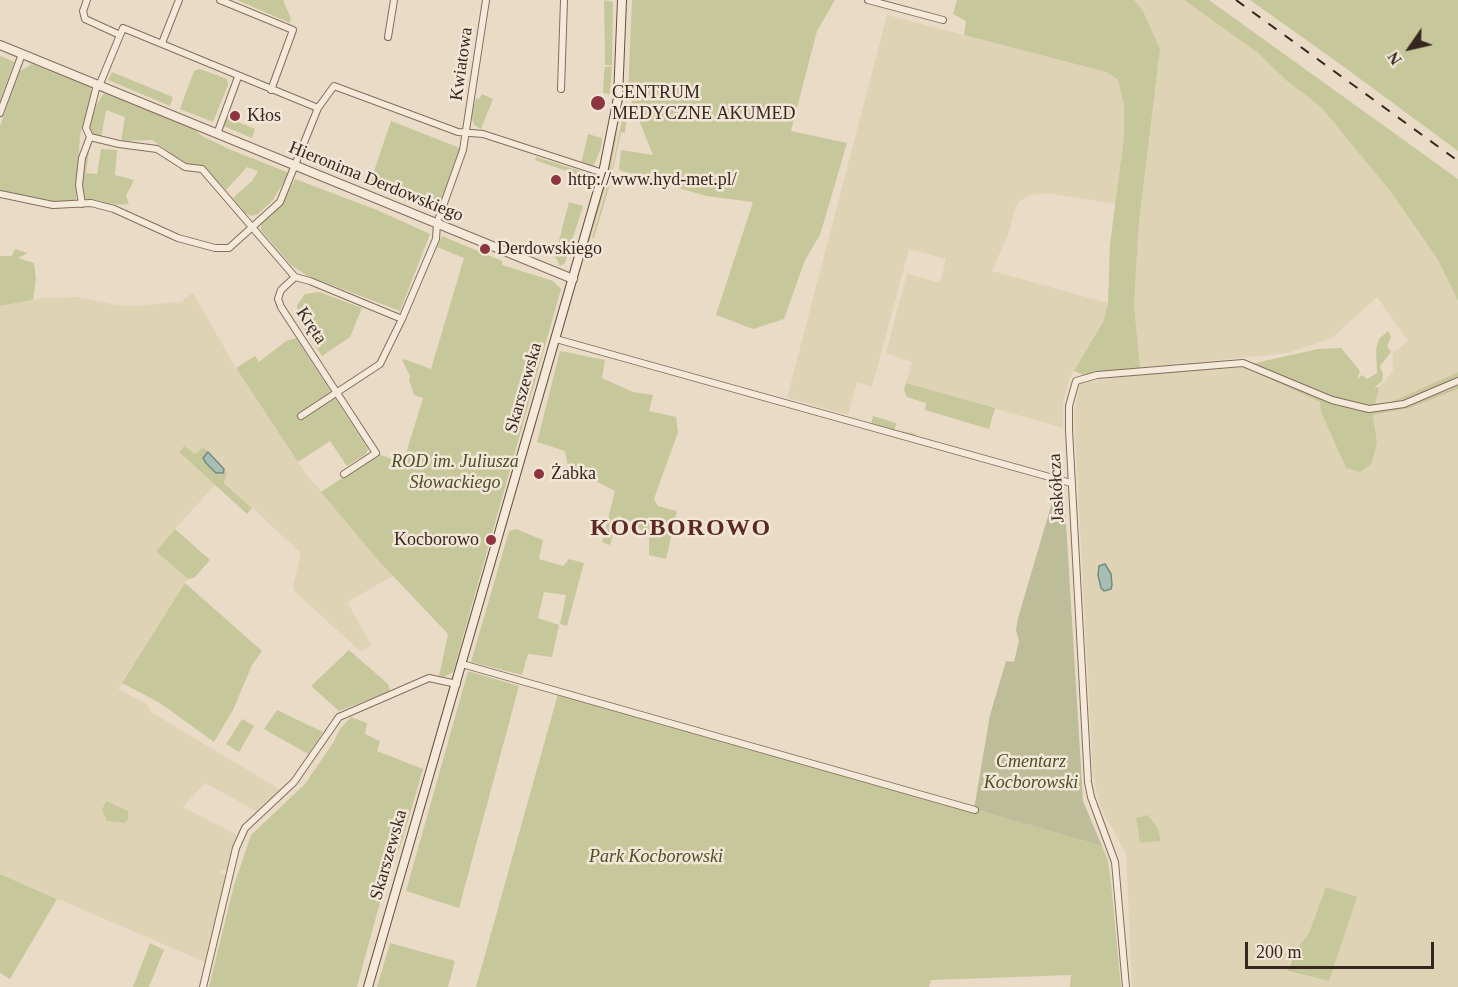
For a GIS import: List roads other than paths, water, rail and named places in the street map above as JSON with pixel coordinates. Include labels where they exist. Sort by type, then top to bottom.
[{"type":"main road","name":"Skarszewska","points":[[368,987],[603,173],[613,134],[618,97],[622,0]]},
{"type":"street","points":[[87,0],[83,11],[85,19],[120,35]]},
{"type":"street","points":[[162,43],[179,0]]},
{"type":"street","points":[[220,0],[293,30],[271,90]]},
{"type":"street","points":[[388,37],[394,0]]},
{"type":"street","name":"Kwiatowa","points":[[436,223],[463,150],[486,0]]},
{"type":"street","points":[[561,89],[564,0]]},
{"type":"street","points":[[868,0],[943,20]]},
{"type":"street","points":[[82,204],[79,185],[82,158],[90,137],[86,128],[98,85],[123,28],[318,108]]},
{"type":"street","name":"Hieronima Derdowskiego","points":[[0,45],[573,279]]},
{"type":"street","points":[[0,113],[22,54]]},
{"type":"street","points":[[217,134],[238,77]]},
{"type":"street","points":[[0,194],[53,205],[82,204],[114,209],[178,238],[224,249],[229,248],[280,202],[318,108],[333,86],[466,133],[483,134],[603,173]]},
{"type":"street","points":[[90,137],[157,149],[179,164],[202,169],[295,277]]},
{"type":"street","points":[[301,416],[380,364],[436,239],[436,223]]},
{"type":"street","name":"Kręta","points":[[344,474],[376,453],[281,307],[278,298],[281,290],[295,277],[344,293],[402,319]]},
{"type":"street","points":[[556,339],[1071,483]]},
{"type":"street","name":"Jaskółcza","points":[[1126,987],[1115,862],[1091,797],[1088,782],[1071,483],[1069,406],[1073,386],[1079,379],[1112,374],[1243,363],[1332,400],[1369,409],[1404,404],[1458,381]]},
{"type":"street","points":[[462,664],[975,810]]},
{"type":"street","points":[[203,987],[236,848],[245,828],[294,782],[334,724],[345,714],[429,678],[457,684]]},
{"type":"railway","points":[[1236,0],[1458,161]]},
{"type":"place","name":"CENTRUM MEDYCZNE AKUMED","points":[[598,103]]},
{"type":"place","name":"Kłos","points":[[235,116]]},
{"type":"place","name":"http://www.hyd-met.pl/","points":[[556,180]]},
{"type":"place","name":"Derdowskiego","points":[[485,249]]},
{"type":"place","name":"Żabka","points":[[539,474]]},
{"type":"place","name":"Kocborowo","points":[[491,540]]},
{"type":"district","name":"KOCBOROWO","points":[[681,529]]},
{"type":"park label","name":"ROD im. Juliusza Słowackiego","points":[[455,472]]},
{"type":"park label","name":"Cmentarz Kocborowski","points":[[1031,772]]},
{"type":"park label","name":"Park Kocborowski","points":[[656,857]]}]
